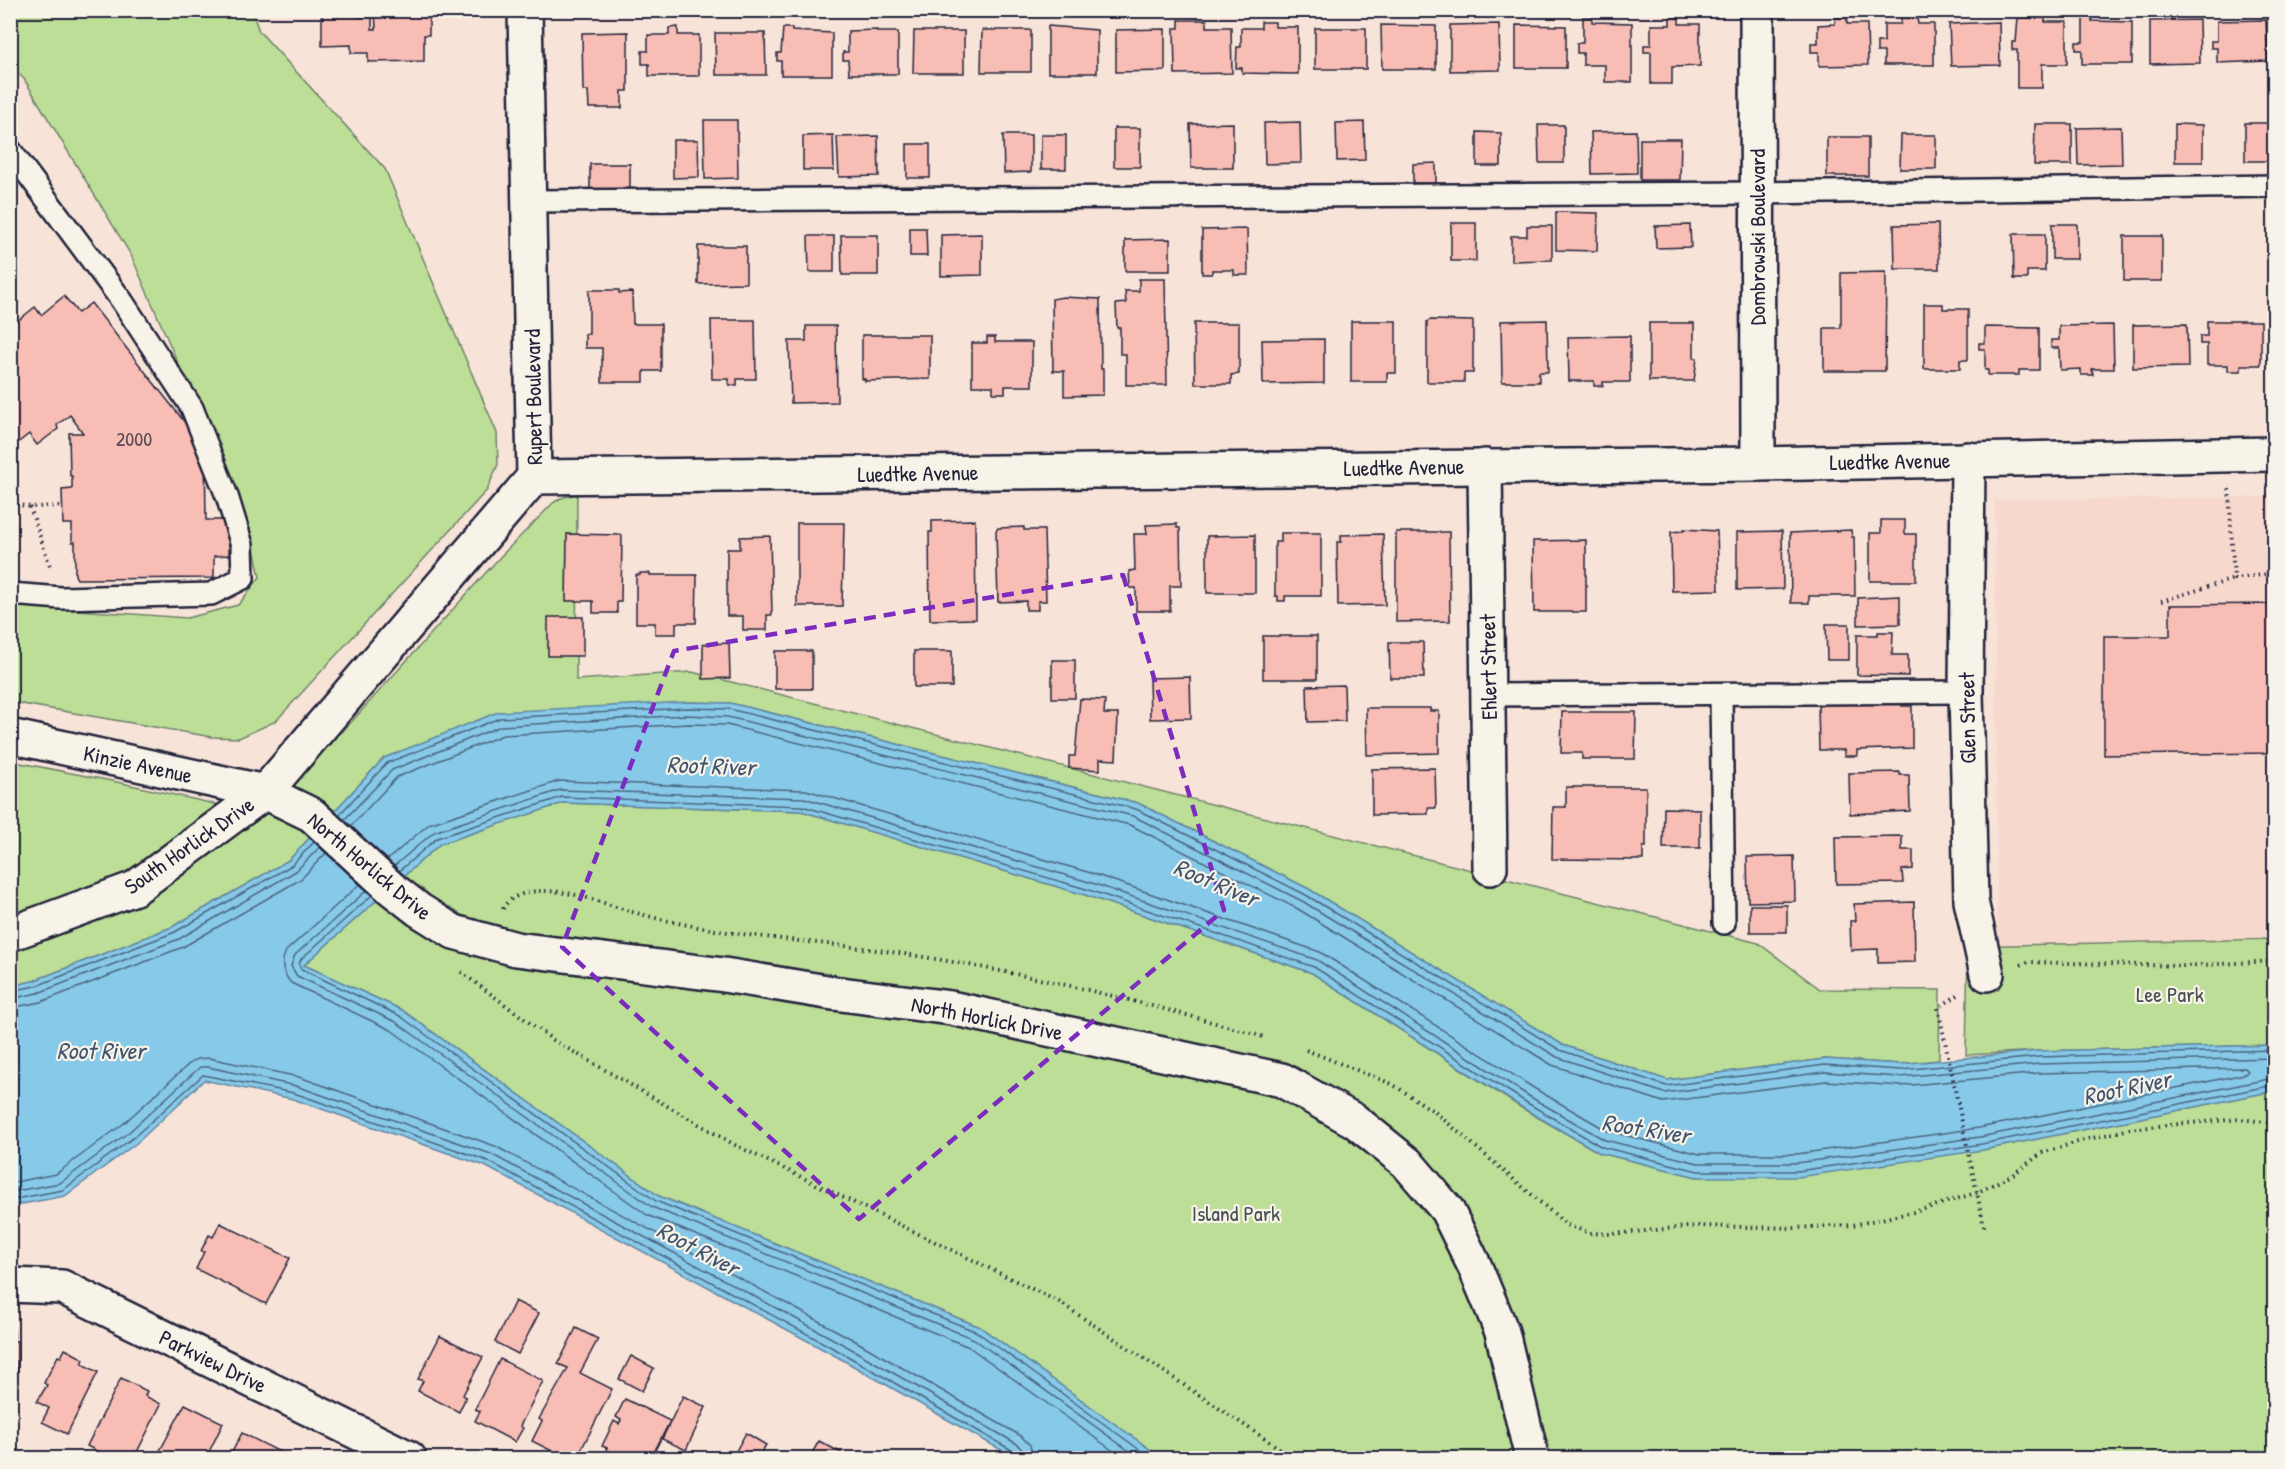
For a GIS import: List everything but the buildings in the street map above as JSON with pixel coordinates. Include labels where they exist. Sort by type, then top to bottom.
[{"type":"street","name":"Rupert Boulevard","points":[[265,792],[534,477],[525,10]]},
{"type":"street","name":"Dombrowski Boulevard","points":[[1757,10],[1758,464]]},
{"type":"street","name":"Luedtke Avenue","points":[[534,477],[1758,464],[2274,454]]},
{"type":"street","name":"Glen Street","points":[[1968,459],[1966,692],[1971,901],[1987,974]]},
{"type":"street","name":"Ehlert Street","points":[[1485,466],[1490,868]]},
{"type":"street","name":"Kinzie Avenue","points":[[10,736],[265,792]]},
{"type":"street","name":"North Horlick Drive","points":[[265,792],[312,814],[392,889],[453,932],[516,949],[724,975],[832,993],[951,1008],[1282,1080],[1355,1121],[1407,1163],[1447,1210],[1475,1267],[1502,1332],[1532,1458]]},
{"type":"street","name":"South Horlick Drive","points":[[10,934],[135,888],[265,792]]},
{"type":"street","name":"Parkview Drive","points":[[10,1285],[62,1287],[409,1458]]},
{"type":"lane","points":[[10,150],[122,300],[192,408],[230,506],[242,545],[243,578],[211,594],[61,598],[10,594]]},
{"type":"lane","points":[[529,201],[1758,194],[2274,186]]},
{"type":"lane","points":[[1488,695],[1966,692]]},
{"type":"lane","points":[[1721,694],[1724,923]]},
{"type":"path","points":[[2227,455],[2234,579]]},
{"type":"path","points":[[10,504],[30,507],[62,506]]},
{"type":"path","points":[[30,507],[61,598]]},
{"type":"path","points":[[2161,600],[2234,579],[2274,573]]},
{"type":"path","points":[[1985,1231],[1938,1008],[1987,974],[2028,962],[2183,966],[2274,962]]},
{"type":"path","points":[[476,983],[553,1040],[733,1144],[1059,1302],[1294,1458]]},
{"type":"path","points":[[1976,1193],[2012,1175],[2042,1153],[2130,1129],[2240,1119],[2274,1123]]},
{"type":"highlighted area","points":[[1123,575],[1224,910],[859,1219],[562,947],[674,651]]},
{"type":"shaded area","points":[[2274,497],[2274,939],[1997,945],[1995,500]]},
{"type":"green space","points":[[11,11],[252,11],[259,31],[385,169],[497,433],[498,464],[487,490],[276,721],[239,738],[212,737],[11,702],[10,605],[187,618],[238,605],[260,577],[250,529],[131,255],[24,79],[11,67]]},
{"type":"green space","points":[[577,494],[576,680],[692,672],[1758,943],[1820,989],[1940,990],[1939,1060],[1900,1064],[1825,1059],[1667,1080],[1563,1045],[1309,889],[1138,803],[730,703],[687,702],[384,758],[289,860],[172,927],[33,981],[11,986],[10,761],[122,783],[254,813],[345,729],[500,557],[553,503],[561,498]]},
{"type":"green space","name":"Island Park","points":[[563,803],[801,811],[1085,895],[1312,973],[1525,1110],[1600,1153],[1697,1177],[1983,1150],[2274,1091],[2274,1458],[1162,1458],[980,1327],[659,1196],[402,1010],[304,965],[440,844]]},
{"type":"green space","name":"Lee Park","points":[[2274,939],[2274,1045],[1966,1055],[1968,946]]},
{"type":"water","name":"Root River","points":[[687,702],[730,703],[1138,803],[1309,889],[1563,1045],[1667,1080],[1825,1059],[1900,1064],[2039,1051],[2274,1045],[2274,1091],[1983,1150],[1798,1177],[1697,1177],[1600,1153],[1526,1110],[1312,973],[1085,895],[801,811],[563,803],[440,844],[304,965],[402,1010],[659,1196],[980,1327],[1162,1458],[1015,1458],[841,1359],[485,1166],[293,1099],[204,1080],[138,1142],[65,1196],[11,1206],[10,986],[33,981],[172,927],[289,860],[384,758],[498,712]]}]
